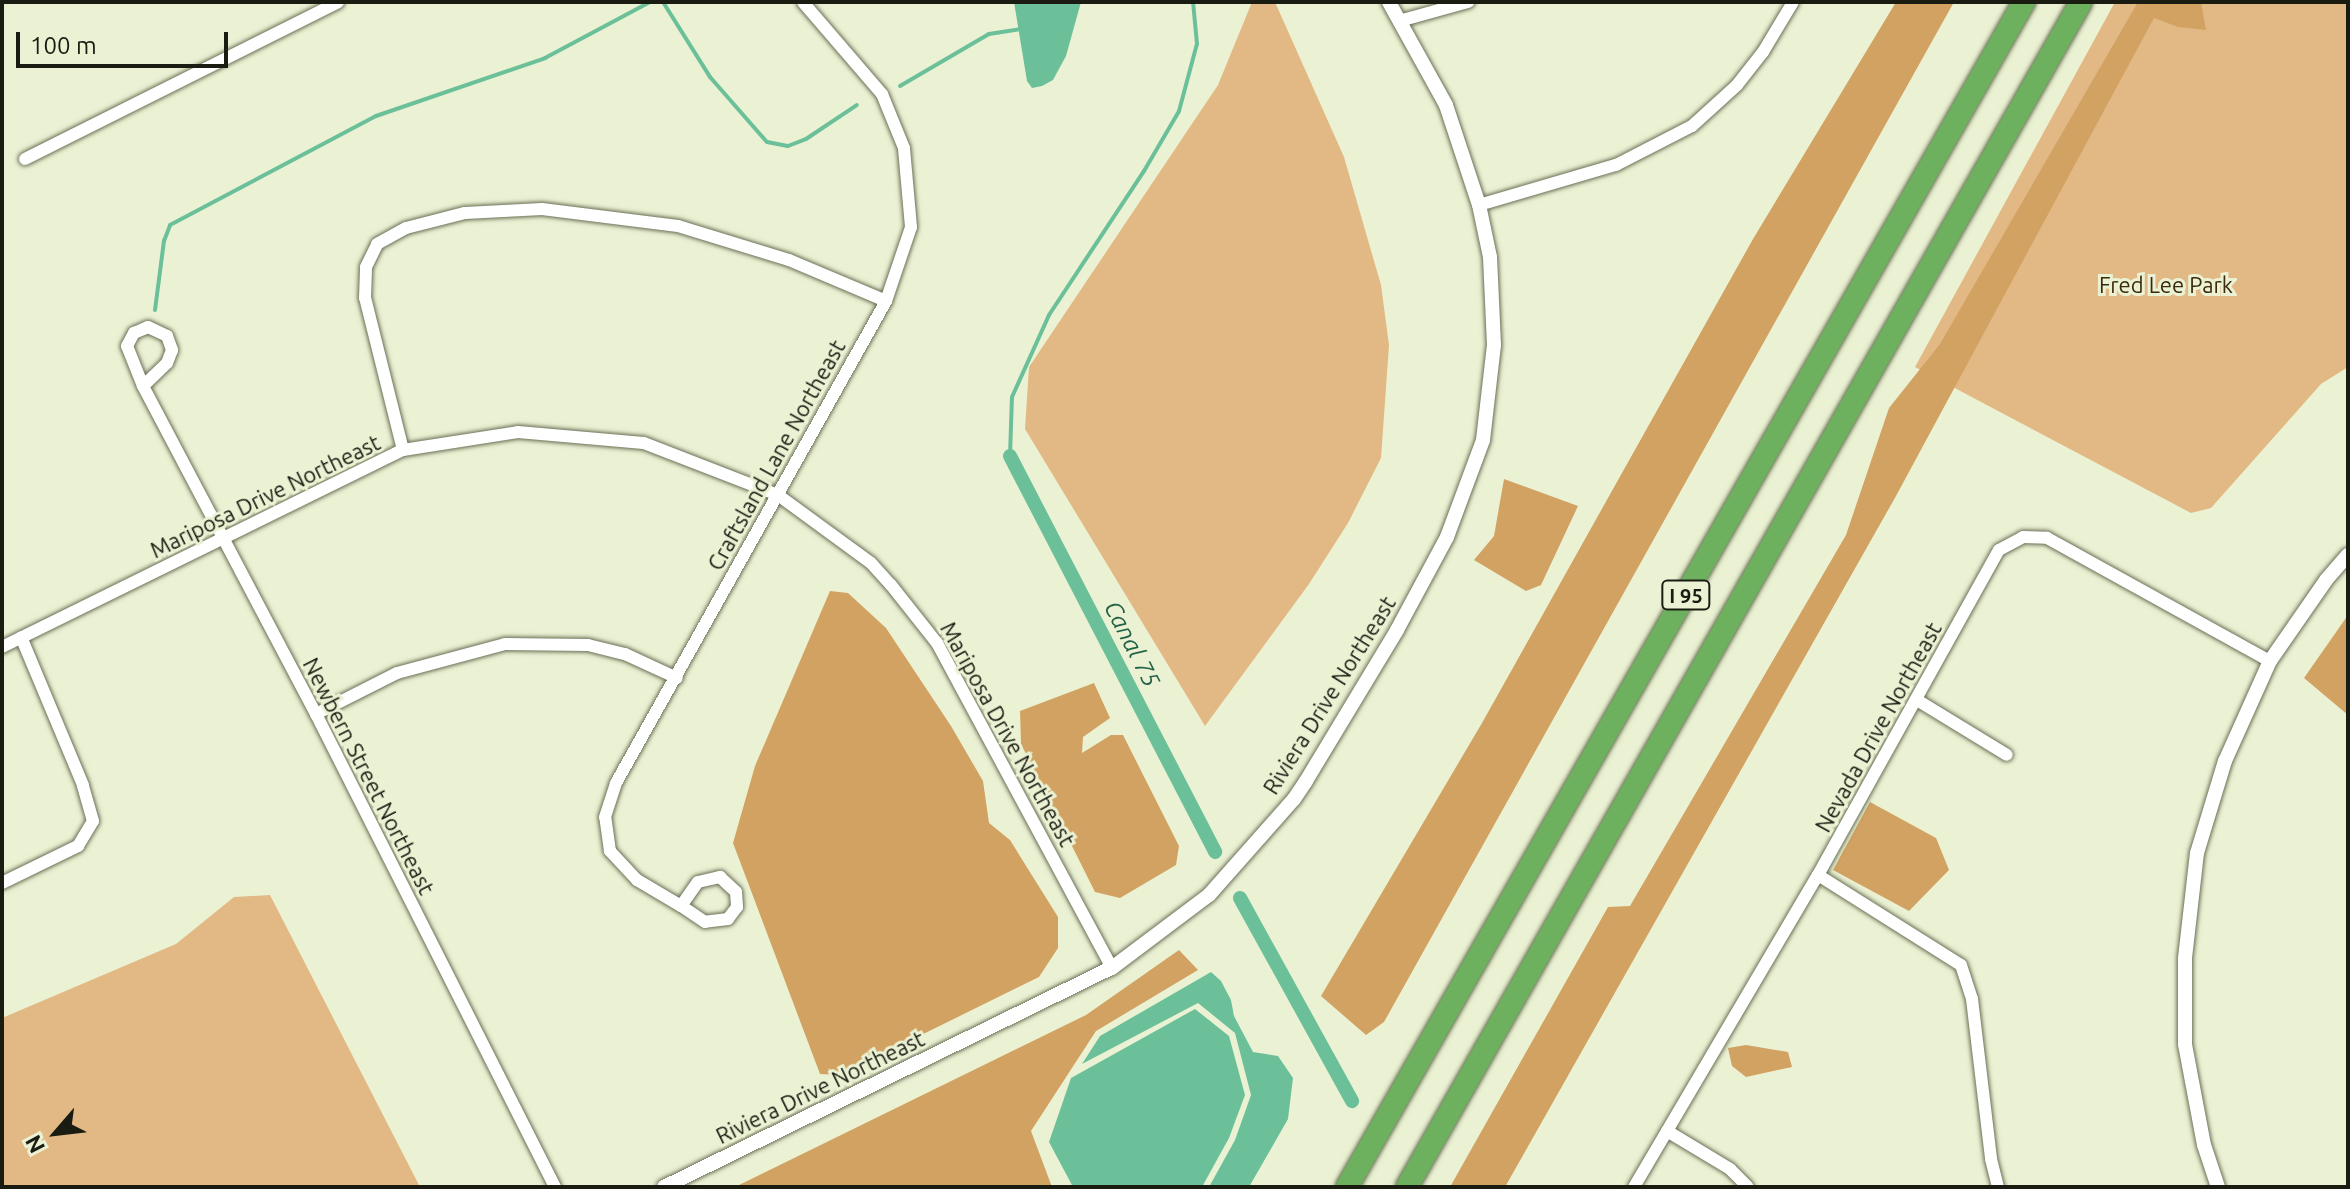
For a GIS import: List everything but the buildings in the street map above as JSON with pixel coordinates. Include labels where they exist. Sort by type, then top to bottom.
[{"type":"highway","name":"I 95","points":[[1347,1187],[2024,2]]},
{"type":"highway","name":"I 95","points":[[1407,1187],[2081,2]]},
{"type":"street","points":[[25,159],[338,2]]},
{"type":"street","name":"Craftsland Lane Northeast","points":[[681,906],[704,878],[720,877],[736,892],[737,907],[720,923],[705,922],[637,880],[610,851],[605,817],[616,783],[886,301],[911,227],[904,148],[882,94],[803,2]]},
{"type":"street","name":"Riviera Drive Northeast","points":[[664,1187],[1112,968],[1209,895],[1294,799],[1397,630],[1447,537],[1483,440],[1494,345],[1490,257],[1479,205],[1446,105],[1389,2]]},
{"type":"street","points":[[1399,21],[1468,2]]},
{"type":"street","points":[[1479,205],[1616,165],[1692,126],[1737,85],[1763,52],[1793,2]]},
{"type":"street","points":[[403,450],[365,298],[366,267],[377,244],[406,228],[465,213],[542,209],[678,226],[789,260],[886,301]]},
{"type":"street","name":"Newbern Street Northeast","points":[[143,386],[167,363],[172,350],[167,336],[148,327],[134,333],[127,346],[130,361],[143,386],[224,539],[316,714],[555,1187]]},
{"type":"street","name":"Mariposa Drive Northeast","points":[[2,647],[403,450],[518,432],[644,443],[778,495],[871,563],[937,643],[1112,968]]},
{"type":"street","name":"Nevada Drive Northeast","points":[[1634,1187],[1818,875],[1999,550],[2023,537],[2047,538],[2270,661]]},
{"type":"street","points":[[2218,1187],[2204,1145],[2185,1044],[2186,947],[2197,853],[2225,761],[2270,661],[2326,580],[2348,555]]},
{"type":"street","points":[[2,883],[78,846],[93,821],[83,785],[21,637]]},
{"type":"street","points":[[316,714],[397,673],[505,644],[588,645],[625,654],[677,678]]},
{"type":"street","points":[[1917,700],[2007,755]]},
{"type":"street","points":[[1818,875],[1961,965],[1972,999],[1991,1159],[1998,1187]]},
{"type":"street","points":[[1667,1131],[1730,1169],[1748,1187]]},
{"type":"green space","points":[[1252,2],[1275,2],[1344,157],[1381,285],[1389,345],[1381,458],[1348,523],[1309,584],[1205,726],[1025,429],[1029,367],[1218,85]]},
{"type":"green space","name":"Fred Lee Park","points":[[2115,2],[2348,2],[2348,367],[2321,384],[2211,508],[2191,513],[1915,367]]},
{"type":"green space","points":[[270,895],[420,1187],[2,1187],[2,1018],[176,944],[234,897]]},
{"type":"shaded area","points":[[1014,2],[1081,2],[1066,56],[1053,80],[1042,86],[1032,88],[1027,81]]},
{"type":"shaded area","points":[[1896,2],[1954,2],[1384,1022],[1366,1035],[1321,996],[1482,723],[1753,239]]},
{"type":"shaded area","points":[[2138,2],[2201,2],[2206,30],[2178,27],[2154,18],[1896,496],[1505,1187],[1450,1187],[1608,907],[1630,906],[1846,535],[1889,408],[1940,344]]},
{"type":"shaded area","points":[[1504,479],[1578,506],[1541,585],[1526,591],[1474,560],[1494,536]]},
{"type":"shaded area","points":[[830,591],[848,593],[886,628],[951,726],[983,781],[989,823],[1010,840],[1058,917],[1058,948],[1039,977],[840,1075],[820,1074],[733,843],[755,766]]},
{"type":"shaded area","points":[[2348,615],[2348,715],[2304,678]]},
{"type":"shaded area","points":[[1094,683],[1110,718],[1083,737],[1082,753],[1111,735],[1123,735],[1179,846],[1176,865],[1120,898],[1095,892],[1021,744],[1020,711]]},
{"type":"shaded area","points":[[1870,802],[1936,838],[1949,870],[1909,911],[1833,870]]},
{"type":"shaded area","points":[[1179,950],[1198,970],[1096,1031],[1031,1131],[1052,1187],[735,1187],[1086,1015]]},
{"type":"shaded area","points":[[1211,972],[1221,981],[1231,1000],[1234,1016],[1253,1052],[1278,1056],[1293,1078],[1288,1119],[1249,1187],[1209,1187],[1235,1140],[1251,1095],[1235,1033],[1198,1003],[1082,1064],[1100,1036]]},
{"type":"shaded area","points":[[1195,1009],[1229,1036],[1245,1095],[1229,1138],[1202,1187],[1073,1187],[1049,1142],[1071,1078]]},
{"type":"shaded area","points":[[1746,1045],[1788,1052],[1792,1067],[1746,1077],[1732,1066],[1728,1048]]},
{"type":"waterway","points":[[155,310],[164,241],[170,225],[376,116],[545,58],[650,2]]},
{"type":"waterway","points":[[663,2],[710,77],[767,142],[788,146],[806,139],[857,105]]},
{"type":"waterway","points":[[1010,456],[1012,397],[1049,315],[1144,171],[1179,111],[1197,44],[1193,2]]},
{"type":"waterway","points":[[900,86],[989,34],[1020,29]]},
{"type":"waterway","name":"Canal 75","points":[[1010,456],[1215,852]]},
{"type":"waterway","name":"Canal 75","points":[[1240,898],[1352,1101]]}]
